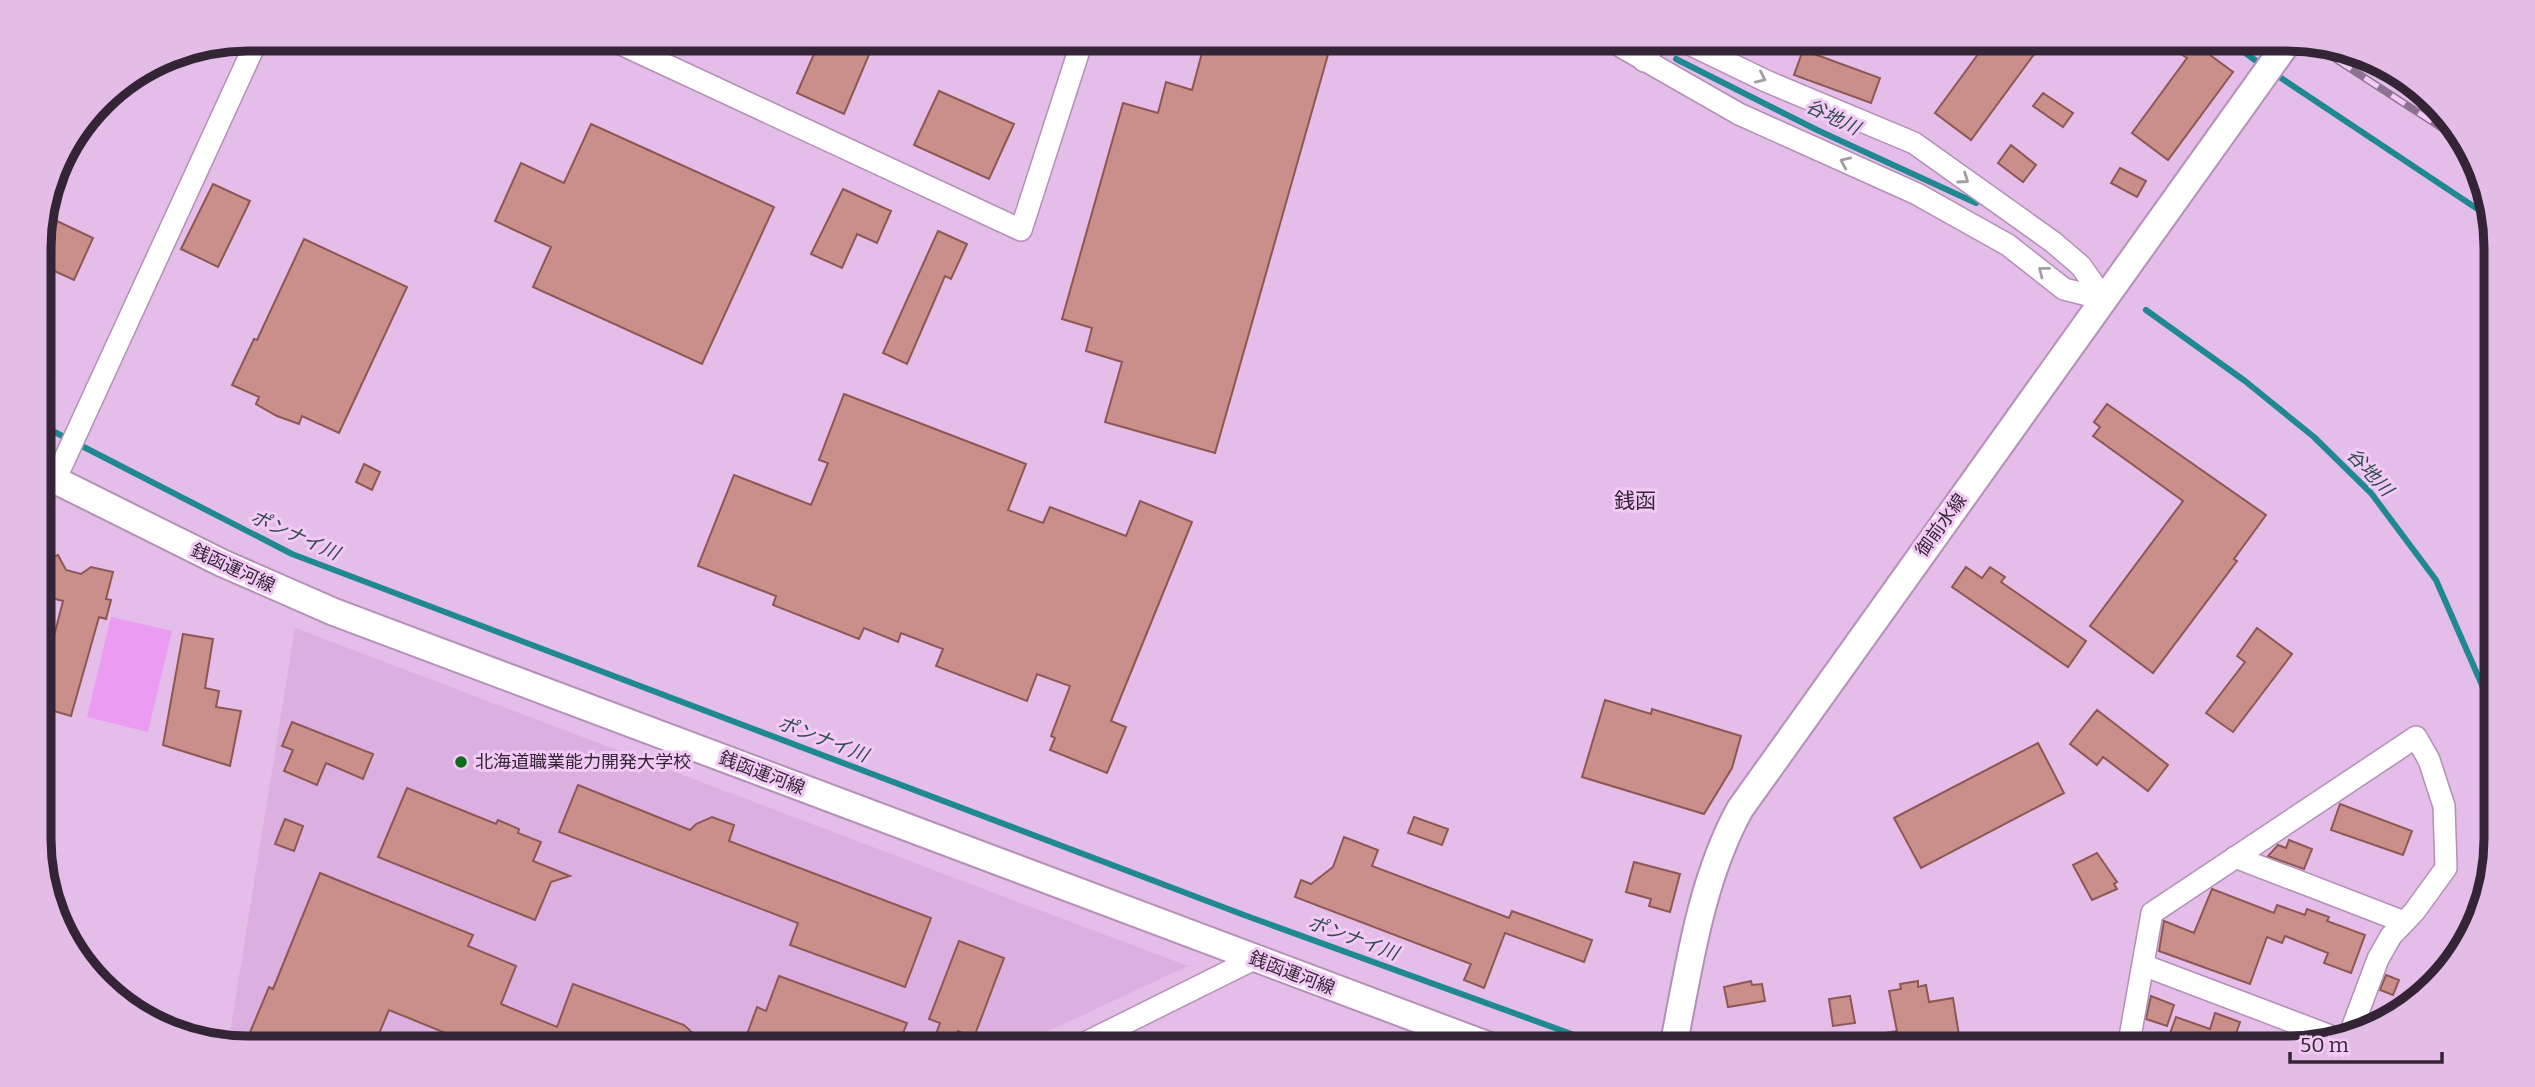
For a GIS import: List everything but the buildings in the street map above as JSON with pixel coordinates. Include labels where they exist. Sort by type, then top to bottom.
[{"type":"street","points":[[51,471],[67,453],[252,51]]},
{"type":"street","points":[[636,51],[1021,230],[1079,51]]},
{"type":"street","points":[[1627,51],[1739,114],[1917,194],[2008,245],[2064,289],[2104,299]]},
{"type":"street","points":[[1644,61],[1651,51]]},
{"type":"street","points":[[1704,51],[1766,81],[1914,143],[2053,242],[2081,266],[2104,299]]},
{"type":"street","name":"御前水線","points":[[1676,1036],[1706,892],[1721,847],[1740,809],[2281,51]]},
{"type":"street","name":"銭函運河線","points":[[51,478],[222,563],[334,612],[1463,1036]]},
{"type":"street","points":[[2131,1036],[2152,913],[2416,737],[2429,760],[2444,806],[2446,869],[2391,936],[2378,959],[2353,1025]]},
{"type":"street","points":[[2235,857],[2404,922]]},
{"type":"street","points":[[1099,1036],[1254,959]]},
{"type":"street","points":[[2143,965],[2322,1033]]},
{"type":"shaded area","points":[[111,617],[172,631],[148,732],[87,717]]},
{"type":"shaded area","name":"北海道職業能力開発大学校","points":[[295,628],[1188,966],[1038,1036],[230,1035]]},
{"type":"waterway","points":[[2243,51],[2263,66]]},
{"type":"waterway","name":"谷地川","points":[[1676,59],[1817,130],[1976,203]]},
{"type":"waterway","points":[[2272,72],[2481,211]]},
{"type":"waterway","name":"谷地川","points":[[2146,310],[2245,381],[2314,437],[2371,493],[2436,580],[2484,690]]},
{"type":"waterway","name":"ポンナイ川","points":[[51,430],[292,554],[1244,915],[1577,1036]]},
{"type":"railway","points":[[2331,56],[2446,130]]},
{"type":"place","name":"北海道職業能力開発大学校","points":[[461,762]]},
{"type":"district","name":"銭函","points":[[1635,501]]}]
